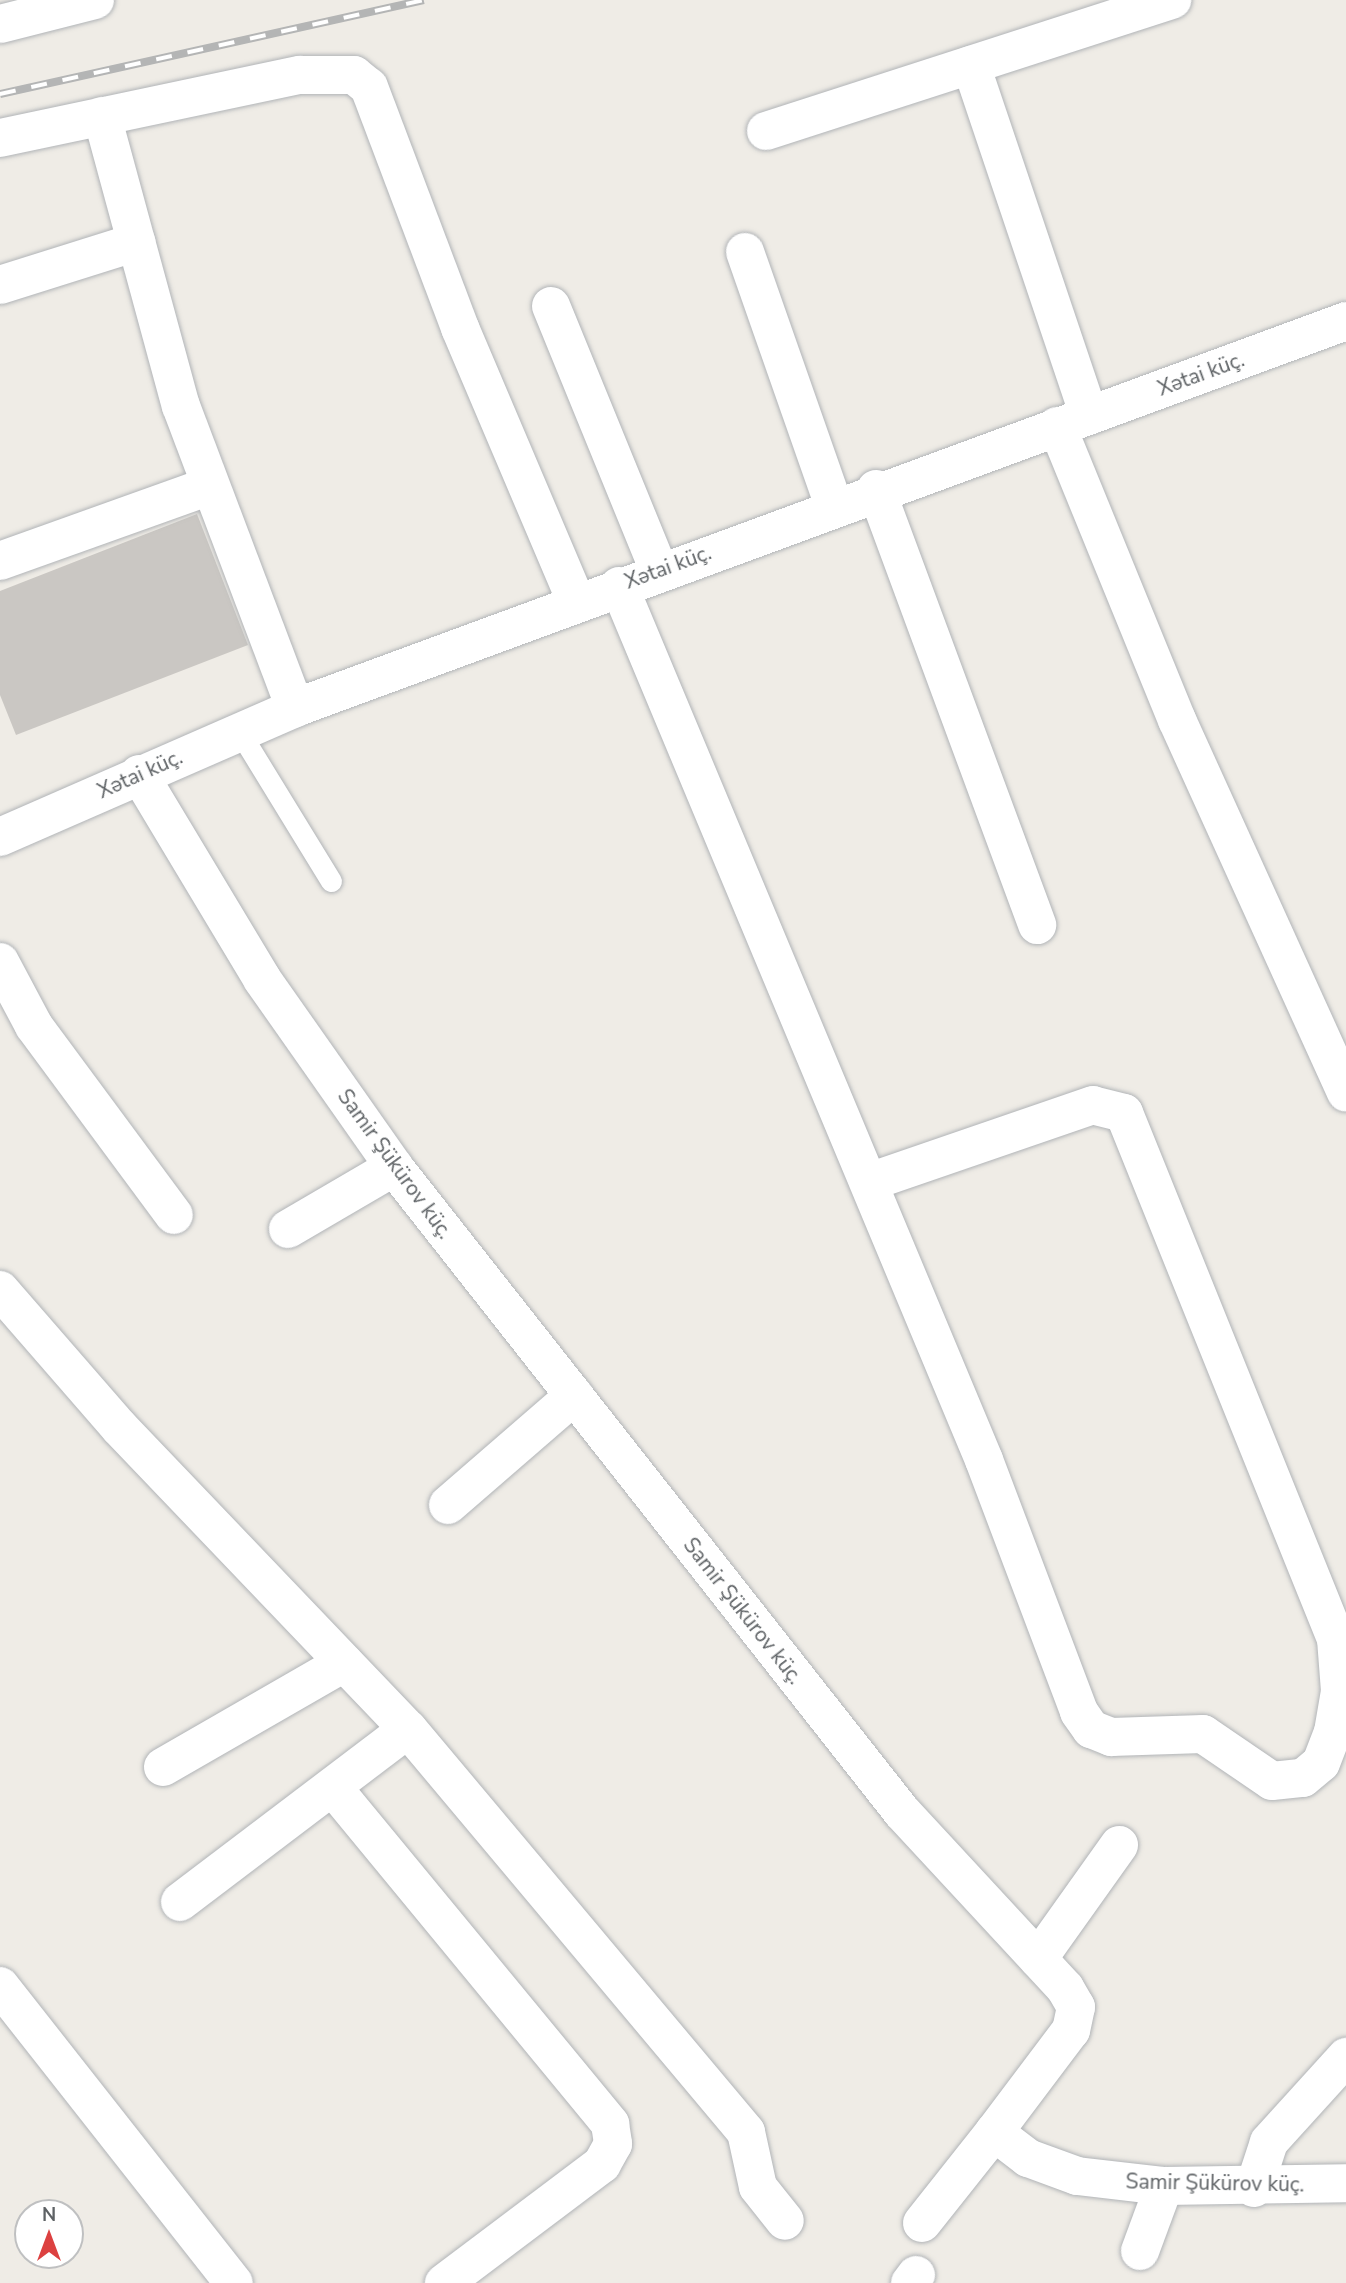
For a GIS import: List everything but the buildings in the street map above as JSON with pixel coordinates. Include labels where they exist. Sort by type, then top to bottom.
[{"type":"street","points":[[0,24],[95,0]]},
{"type":"street","points":[[766,131],[1172,0]]},
{"type":"street","points":[[971,65],[1073,421],[1177,720],[1346,1092]]},
{"type":"street","points":[[0,138],[300,75],[354,75],[369,88],[460,328],[576,601]]},
{"type":"street","points":[[102,116],[136,242],[209,486],[295,708]]},
{"type":"street","points":[[0,285],[136,242]]},
{"type":"street","points":[[745,252],[834,506]]},
{"type":"street","points":[[551,306],[659,571]]},
{"type":"street","name":"Xətai küç.","points":[[0,837],[295,708],[876,489],[1073,421],[1346,321]]},
{"type":"street","points":[[0,561],[209,486]]},
{"type":"street","points":[[876,489],[1037,925]]},
{"type":"street","points":[[619,586],[870,1182],[1091,1729],[1111,1737],[1203,1734],[1272,1781],[1303,1778],[1321,1763],[1333,1732],[1340,1692],[1336,1639],[1124,1113],[1093,1105],[870,1182]]},
{"type":"street","name":"Samir Şükürov küç.","points":[[139,774],[262,979],[394,1167],[902,1812],[1038,1959],[1076,2007],[1071,2030],[994,2132],[1062,2173],[1164,2186],[1254,2188],[1346,2183]]},
{"type":"street","points":[[0,962],[57,1060],[174,1215]]},
{"type":"street","points":[[288,1229],[394,1167]]},
{"type":"street","points":[[0,1290],[119,1427],[408,1729],[746,2132],[758,2187],[786,2221]]},
{"type":"street","points":[[448,1505],[574,1396]]},
{"type":"street","points":[[163,1767],[344,1663]]},
{"type":"street","points":[[180,1902],[335,1790],[408,1729]]},
{"type":"street","points":[[335,1790],[610,2124],[613,2144],[602,2164],[444,2283]]},
{"type":"street","points":[[1038,1959],[1119,1845]]},
{"type":"street","points":[[0,1986],[234,2283]]},
{"type":"street","points":[[1254,2188],[1269,2142],[1346,2057]]},
{"type":"street","points":[[922,2223],[994,2132]]},
{"type":"street","points":[[1140,2251],[1164,2186]]},
{"type":"lane","points":[[239,731],[331,881]]},
{"type":"railway","points":[[0,94],[424,0]]}]
